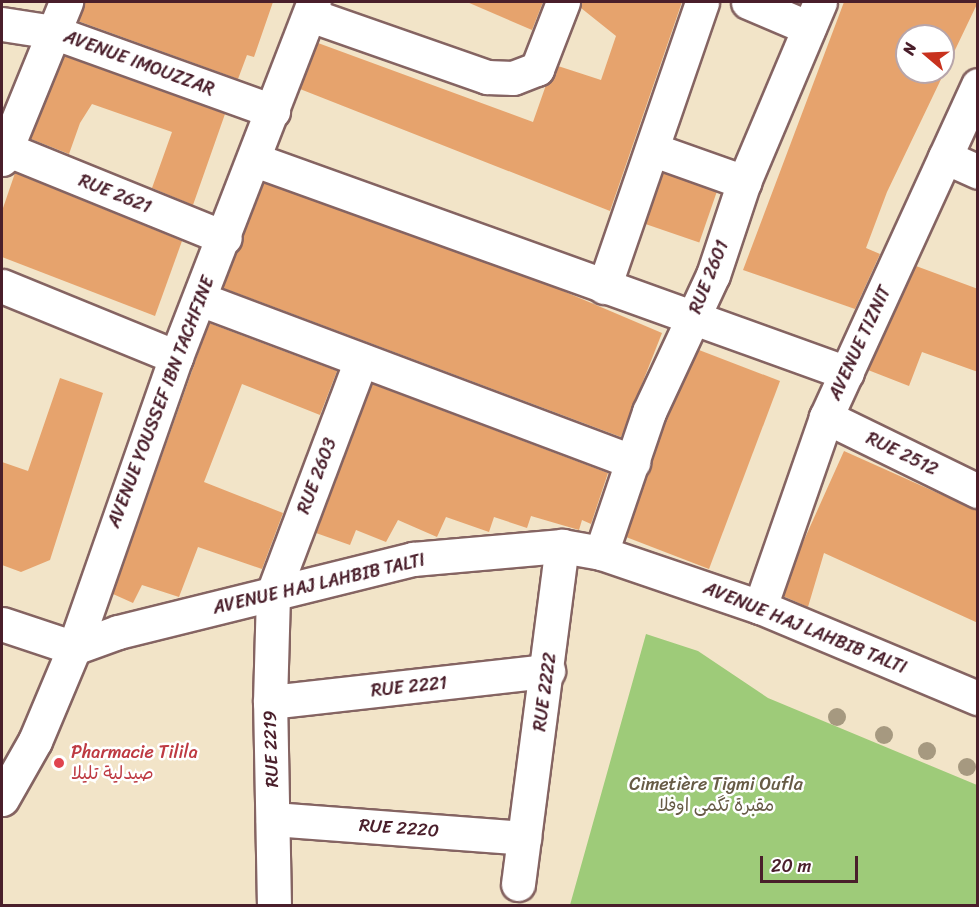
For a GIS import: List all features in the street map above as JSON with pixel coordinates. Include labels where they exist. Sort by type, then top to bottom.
[{"type":"street","points":[[4,154],[66,2]]},
{"type":"street","points":[[312,8],[487,77],[513,78],[537,69],[563,2]]},
{"type":"street","points":[[604,287],[654,150],[702,2]]},
{"type":"street","points":[[748,2],[815,15]]},
{"type":"street","name":"AVENUE YOUSSEF IBN TACHFINE","points":[[2,799],[35,741],[74,648],[176,357],[225,238],[312,8]]},
{"type":"street","name":"RUE 2601","points":[[601,554],[649,412],[713,275],[744,182],[815,15]]},
{"type":"street","name":"AVENUE IMOUZZAR","points":[[2,24],[53,32],[273,111]]},
{"type":"street","name":"AVENUE TIZNIT","points":[[760,607],[826,417],[978,86]]},
{"type":"street","points":[[654,150],[744,182]]},
{"type":"street","name":"RUE 2621","points":[[4,154],[225,238]]},
{"type":"street","points":[[945,157],[978,172]]},
{"type":"street","points":[[255,160],[847,373]]},
{"type":"street","points":[[2,286],[176,357]]},
{"type":"street","points":[[200,299],[633,462]]},
{"type":"street","name":"RUE 2603","points":[[273,593],[361,360]]},
{"type":"street","name":"RUE 2512","points":[[826,417],[976,487]]},
{"type":"street","name":"AVENUE HAJ LAHBIB TALTI","points":[[74,648],[118,632],[413,559],[562,546],[601,554],[760,607],[978,698]]},
{"type":"street","name":"RUE 2222","points":[[518,884],[548,671],[562,546]]},
{"type":"street","name":"RUE 2219","points":[[273,593],[270,702],[274,906]]},
{"type":"street","points":[[2,624],[74,648]]},
{"type":"street","name":"RUE 2221","points":[[270,702],[548,671]]},
{"type":"street","name":"RUE 2220","points":[[273,819],[524,838]]},
{"type":"green space","name":"Cimetière Tigmi Oufla مقبرة تگمی اوفلا","points":[[646,634],[698,651],[768,698],[977,785],[977,905],[570,905]]},
{"type":"building","points":[[84,2],[273,2],[254,57],[247,55],[238,79],[78,21]]},
{"type":"building","points":[[467,2],[543,2],[532,30]]},
{"type":"building","points":[[581,2],[682,2],[610,211],[300,89],[318,43],[533,122],[546,85],[558,66],[601,80],[616,36],[581,8]]},
{"type":"building","points":[[844,2],[978,2],[955,50],[955,24],[895,24],[895,84],[939,84],[887,192],[866,248],[880,254],[855,309],[743,270]]},
{"type":"building","points":[[64,56],[225,114],[193,205],[152,188],[172,132],[92,104],[80,123],[69,154],[31,139]]},
{"type":"building","points":[[15,173],[182,241],[155,316],[2,257],[2,211]]},
{"type":"building","points":[[663,173],[717,192],[699,243],[645,224]]},
{"type":"building","points":[[264,183],[556,288],[662,333],[621,437],[223,288]]},
{"type":"building","points":[[916,266],[978,289],[978,372],[922,352],[909,386],[868,370]]},
{"type":"building","points":[[209,323],[337,371],[320,415],[242,384],[204,482],[283,513],[262,569],[198,547],[179,597],[142,585],[133,603],[113,594]]},
{"type":"building","points":[[699,350],[780,381],[709,569],[626,537],[666,419]]},
{"type":"building","points":[[60,378],[103,393],[50,560],[21,572],[2,565],[2,462],[28,471]]},
{"type":"building","points":[[372,384],[608,473],[591,524],[582,520],[579,530],[531,516],[527,528],[494,517],[489,532],[446,517],[437,537],[398,520],[386,542],[356,530],[350,545],[316,533]]},
{"type":"building","points":[[844,451],[978,511],[978,623],[824,553],[808,607],[783,596],[800,549]]},
{"type":"place","name":"Pharmacie Tilila صيدلية تليلا","points":[[59,763]]}]
